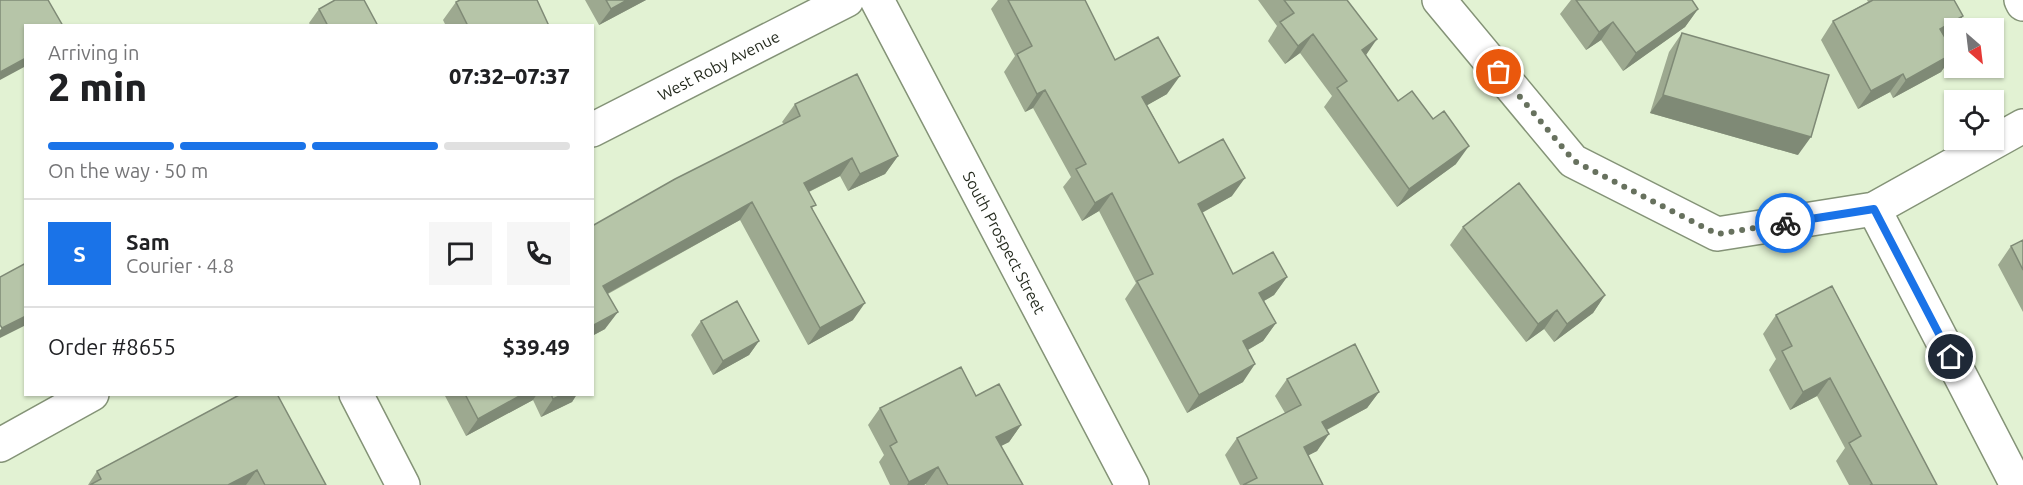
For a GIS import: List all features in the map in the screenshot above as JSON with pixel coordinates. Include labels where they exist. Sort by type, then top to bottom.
[{"type":"street","name":"West Roby Avenue","points":[[594,129],[847,0]]},
{"type":"street","name":"South Prospect Street","points":[[877,0],[1132,485]]},
{"type":"street","points":[[1439,0],[1574,161],[1717,234],[1874,209],[2023,126]]},
{"type":"street","points":[[1874,209],[2017,485]]},
{"type":"street","points":[[0,446],[88,396]]},
{"type":"street","points":[[357,396],[403,485]]},
{"type":"building","points":[[0,0],[48,0],[62,24],[24,24],[24,59],[0,72]]},
{"type":"building","points":[[335,0],[364,0],[377,24],[327,24],[319,9]]},
{"type":"building","points":[[460,0],[537,0],[548,24],[467,24],[456,2]]},
{"type":"building","points":[[606,0],[627,0],[611,9]]},
{"type":"building","points":[[1008,0],[1085,0],[1115,60],[1158,37],[1180,76],[1142,97],[1179,163],[1223,139],[1245,178],[1198,204],[1233,274],[1273,252],[1287,277],[1259,293],[1276,323],[1243,341],[1255,364],[1199,395],[1137,281],[1153,274],[1112,193],[1095,203],[1076,169],[1086,164],[1045,90],[1037,94],[1017,54],[1032,46]]},
{"type":"building","points":[[1284,0],[1347,0],[1377,39],[1362,50],[1398,101],[1412,91],[1433,119],[1444,111],[1469,146],[1409,189],[1337,88],[1347,81],[1313,34],[1298,46],[1280,22],[1294,13]]},
{"type":"building","points":[[1576,0],[1692,0],[1698,9],[1636,53],[1613,22],[1599,32]]},
{"type":"building","points":[[1873,0],[1954,0],[1963,16],[1944,18],[1944,27],[1940,29],[1944,36],[1944,59],[1906,80],[1903,74],[1871,91],[1833,21]]},
{"type":"building","points":[[1682,33],[1829,75],[1811,137],[1663,95]]},
{"type":"building","points":[[857,74],[898,156],[860,174],[852,158],[804,183],[816,205],[811,207],[865,303],[820,328],[752,202],[603,286],[618,312],[594,325],[594,225],[675,179],[800,116],[795,104]]},
{"type":"building","points":[[1519,183],[1605,295],[1567,324],[1557,310],[1538,324],[1463,227]]},
{"type":"building","points":[[2023,240],[2023,270],[2011,246]]},
{"type":"building","points":[[24,264],[24,317],[2,328],[0,325],[0,277]]},
{"type":"building","points":[[1832,286],[1937,485],[1870,485],[1872,484],[1849,443],[1861,436],[1830,378],[1803,392],[1782,351],[1792,346],[1776,315]]},
{"type":"building","points":[[737,301],[759,341],[723,361],[701,321]]},
{"type":"building","points":[[1355,344],[1379,392],[1322,422],[1329,434],[1304,447],[1323,485],[1243,485],[1257,478],[1237,438],[1301,405],[1287,379]]},
{"type":"building","points":[[961,367],[976,396],[999,384],[1021,425],[996,437],[1023,485],[948,485],[938,467],[909,482],[890,446],[897,442],[880,408]]},
{"type":"building","points":[[237,396],[278,396],[326,485],[265,485],[257,470],[228,485],[90,485],[101,479],[97,471]]},
{"type":"building","points":[[466,396],[519,396],[478,419]]},
{"type":"way so far","points":[[1499,72],[1574,161],[1717,234],[1785,223]]},
{"type":"route","points":[[1785,223],[1874,209],[1951,357]]}]
